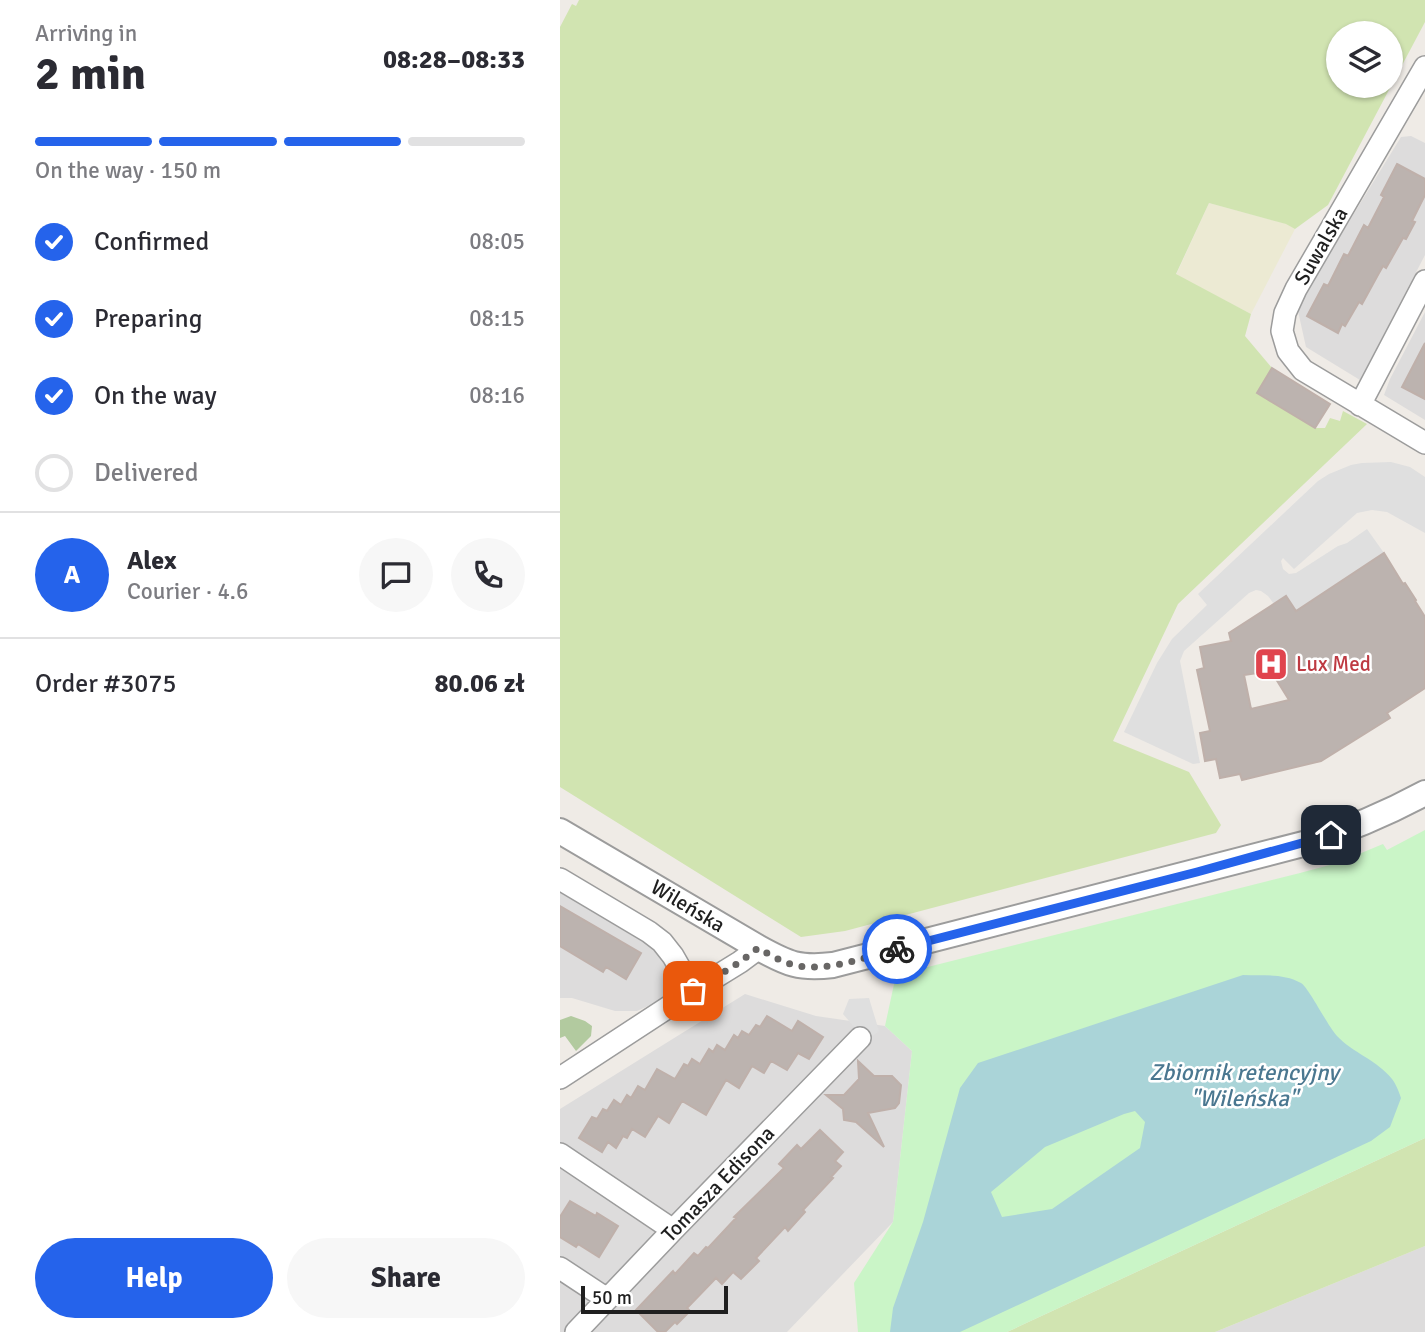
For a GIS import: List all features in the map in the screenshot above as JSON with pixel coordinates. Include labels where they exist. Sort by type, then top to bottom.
[{"type":"street","name":"Suwalska","points":[[1425,67],[1296,289],[1285,313],[1282,331],[1288,351],[1303,370],[1425,443]]},
{"type":"street","points":[[1360,405],[1425,281]]},
{"type":"street","name":"Wileńska","points":[[560,831],[758,948],[798,966],[816,967],[833,965],[1307,843],[1354,826],[1425,793]]},
{"type":"street","name":"Wileńska","points":[[560,879],[662,942],[693,991]]},
{"type":"street","points":[[560,1078],[758,948]]},
{"type":"street","name":"Tomasza Edisona","points":[[576,1332],[860,1038]]},
{"type":"street","points":[[560,1154],[673,1230]]},
{"type":"street","points":[[560,1268],[607,1299]]},
{"type":"shaded area","points":[[1411,136],[1425,143],[1425,255],[1360,380],[1306,347],[1298,311],[1305,293],[1401,137]]},
{"type":"shaded area","points":[[1209,203],[1287,224],[1295,229],[1251,314],[1176,275]]},
{"type":"shaded area","points":[[1425,312],[1425,420],[1384,395]]},
{"type":"shaded area","points":[[1391,462],[1410,467],[1425,477],[1425,533],[1387,512],[1372,510],[1357,513],[1294,569],[1283,558],[1283,569],[1289,574],[1296,573],[1367,529],[1384,553],[1296,611],[1286,596],[1274,604],[1261,591],[1249,593],[1184,651],[1180,661],[1200,763],[1193,764],[1124,732],[1157,663],[1172,639],[1207,605],[1198,594],[1318,481],[1351,465]]},
{"type":"shaded area","points":[[560,889],[652,944],[667,963],[673,981],[672,990],[659,1001],[637,1011],[615,1011],[572,998],[560,998]]},
{"type":"shaded area","points":[[745,994],[816,1016],[885,1026],[912,1051],[893,1222],[787,1332],[560,1332],[560,1109]]},
{"type":"shaded area","points":[[869,998],[879,1031],[866,1041],[843,1014],[849,999]]},
{"type":"shaded area","points":[[1425,1246],[1425,1332],[1215,1332]]},
{"type":"green space","points":[[579,0],[1425,0],[1425,22],[1403,64],[1403,21],[1326,21],[1326,98],[1385,98],[1328,205],[1295,229],[1286,224],[1209,203],[1176,274],[1251,314],[1245,336],[1272,368],[1258,393],[1315,428],[1325,428],[1330,418],[1340,421],[1343,411],[1367,424],[1178,604],[1113,741],[1189,772],[1221,825],[1216,833],[845,931],[801,937],[560,787],[560,27],[572,4],[576,6]]},
{"type":"green space","points":[[1425,830],[1425,1138],[1007,1332],[858,1332],[854,1283],[893,1222],[912,1051],[885,1026],[896,975],[1300,873],[1337,863],[1383,844],[1387,850]]},
{"type":"green space","points":[[571,1016],[592,1026],[591,1036],[576,1051],[565,1036],[560,1038],[560,1020]]},
{"type":"green space","points":[[1425,1138],[1425,1246],[1215,1332],[1007,1332]]},
{"type":"water","name":"Zbiornik retencyjny \"Wileńska\"","points":[[1243,975],[1273,976],[1301,983],[1337,1036],[1386,1072],[1395,1083],[1401,1098],[1390,1127],[1371,1141],[960,1332],[890,1332],[893,1308],[923,1222],[960,1088],[978,1063]],"holes":[[[1135,1111],[1145,1122],[1140,1148],[1052,1209],[1002,1217],[991,1192],[1045,1147]]]},
{"type":"building","points":[[1397,164],[1425,179],[1425,195],[1406,239],[1403,238],[1386,268],[1383,266],[1362,304],[1359,302],[1338,333],[1307,316],[1324,284],[1328,286],[1344,254],[1348,256],[1364,225],[1368,228]]},
{"type":"building","points":[[1425,343],[1425,399],[1402,387]]},
{"type":"building","points":[[1272,368],[1330,404],[1315,428],[1257,393]]},
{"type":"building","name":"Lux Med","points":[[1384,553],[1425,617],[1425,688],[1387,713],[1390,718],[1321,761],[1242,780],[1240,774],[1220,778],[1216,759],[1205,761],[1200,733],[1210,731],[1197,670],[1204,668],[1200,647],[1231,641],[1229,633],[1286,596],[1296,611]],"holes":[[[1271,671],[1289,700],[1251,709],[1244,675]]]},
{"type":"building","points":[[560,906],[641,953],[626,979],[606,967],[603,972],[560,946]]},
{"type":"building","points":[[767,1016],[792,1031],[798,1021],[823,1037],[809,1059],[798,1053],[787,1070],[771,1061],[764,1073],[752,1066],[739,1088],[726,1080],[706,1115],[682,1101],[669,1123],[658,1116],[645,1137],[632,1129],[627,1138],[623,1136],[616,1148],[608,1142],[602,1152],[579,1138],[592,1117],[597,1119],[603,1109],[607,1111],[614,1100],[621,1105],[627,1095],[631,1098],[638,1086],[645,1090],[657,1069],[675,1079],[684,1064],[688,1066],[692,1059],[700,1064],[709,1049],[713,1052],[717,1045],[725,1050],[734,1035],[738,1038],[742,1031],[749,1035],[756,1025],[760,1027]]},
{"type":"building","points":[[858,1061],[874,1076],[892,1076],[901,1085],[899,1103],[895,1108],[868,1113],[884,1147],[856,1122],[844,1120],[843,1109],[826,1095],[844,1095],[859,1079]]},
{"type":"building","points":[[820,1130],[843,1152],[835,1161],[841,1166],[831,1177],[833,1178],[803,1210],[805,1212],[788,1231],[785,1227],[756,1258],[759,1261],[741,1279],[733,1272],[722,1284],[716,1278],[687,1308],[690,1311],[677,1324],[675,1322],[665,1332],[658,1332],[636,1310],[673,1271],[675,1274],[694,1253],[698,1256],[708,1248],[736,1218],[734,1217],[784,1168],[779,1164],[797,1145],[801,1149]]},
{"type":"building","points":[[570,1201],[618,1226],[599,1257],[560,1237],[560,1217]]},
{"type":"way so far","points":[[693,991],[758,948],[798,966],[816,967],[897,949]]},
{"type":"place","name":"Lux Med","points":[[1271,664]]},
{"type":"route","points":[[897,949],[1331,835]]}]
